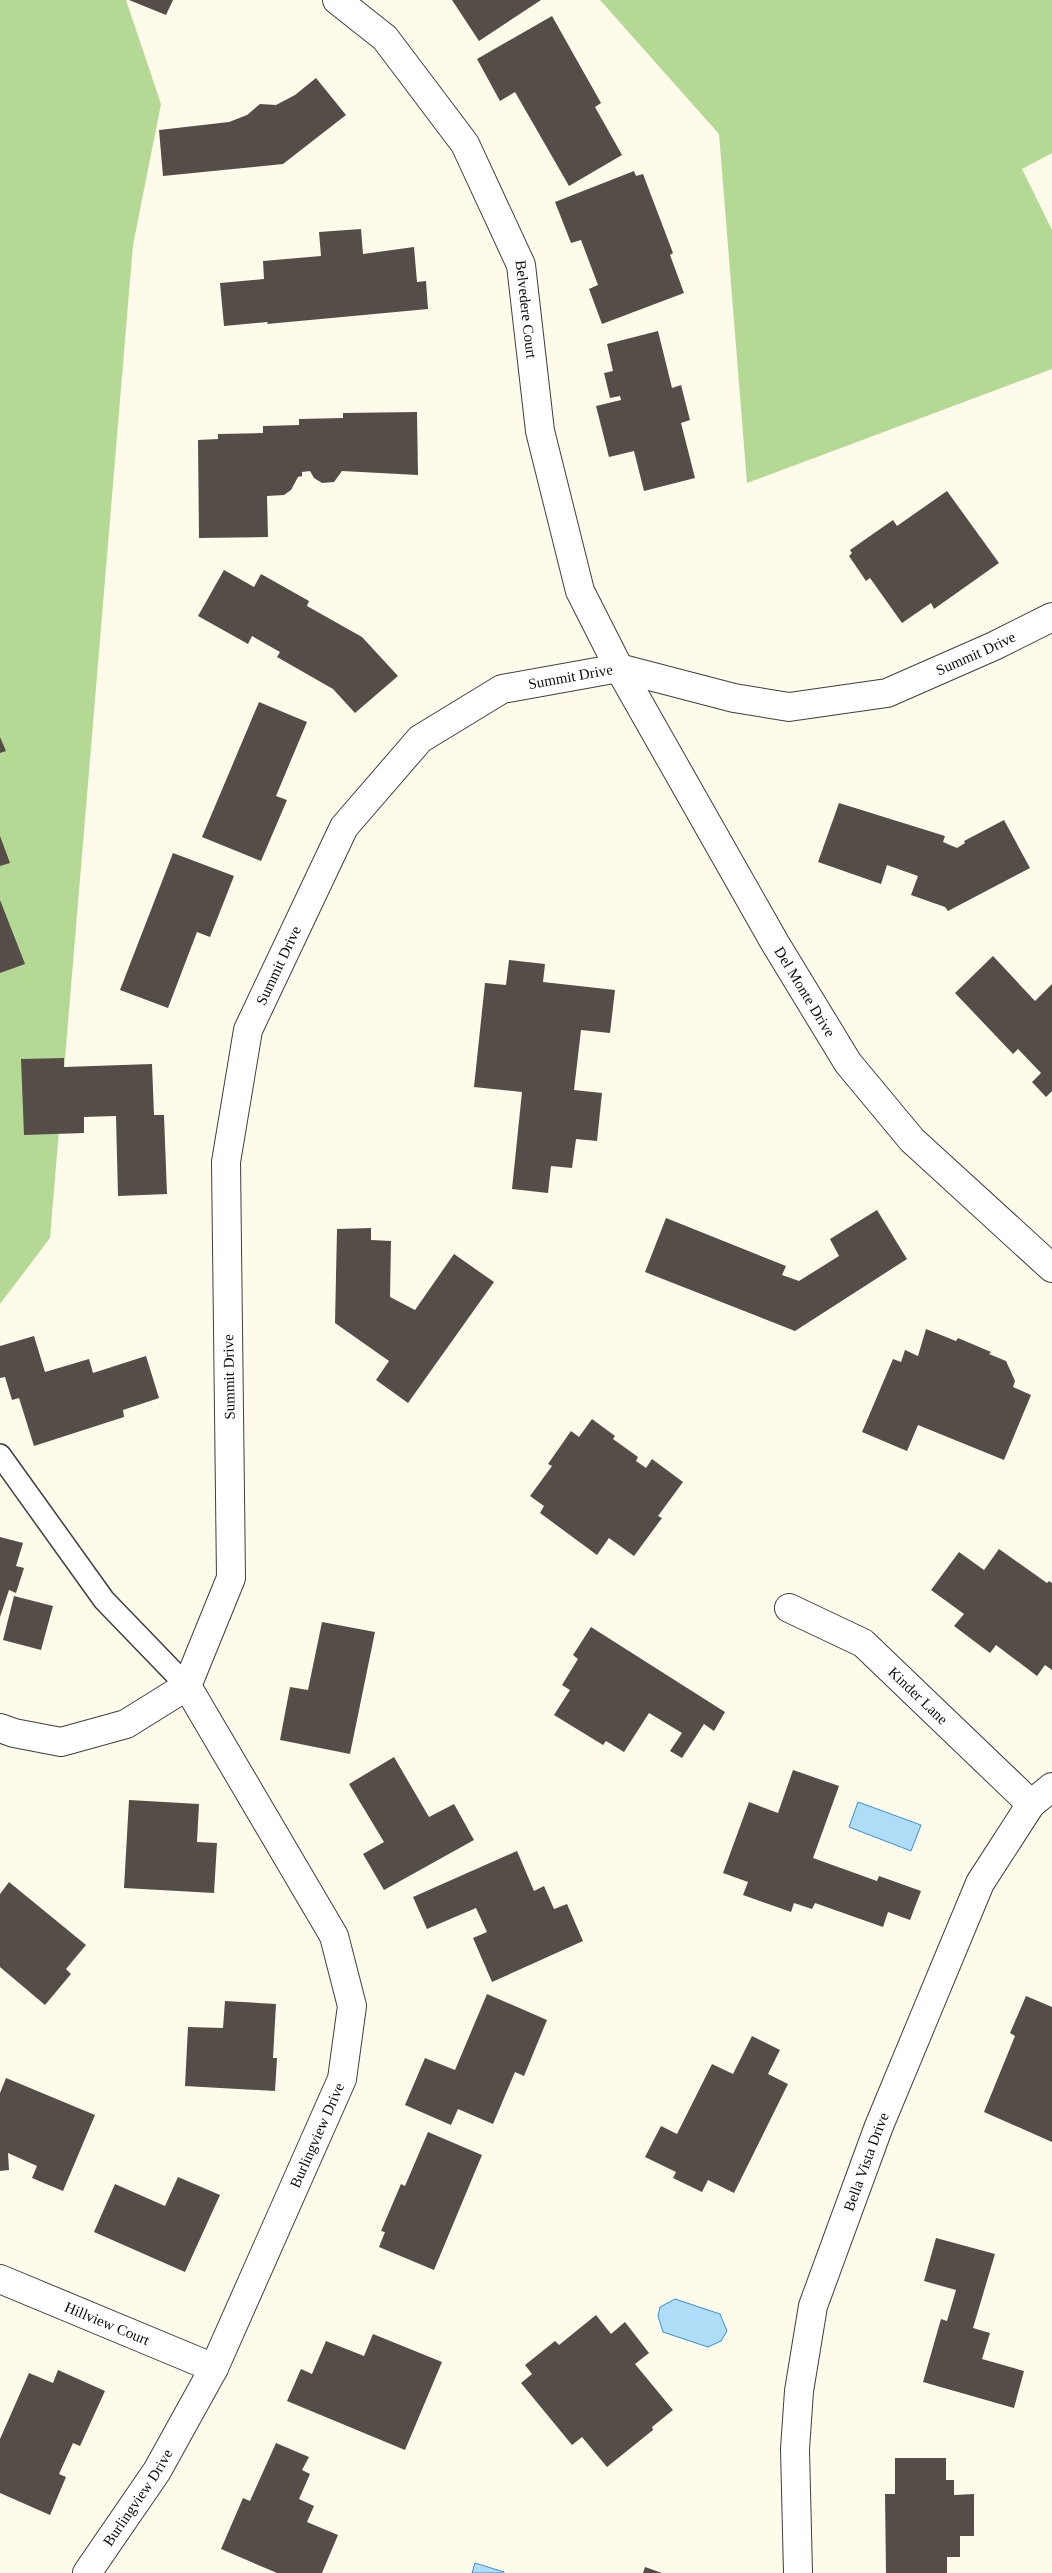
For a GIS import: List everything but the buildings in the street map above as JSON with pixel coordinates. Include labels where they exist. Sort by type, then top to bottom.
[{"type":"street","name":"Belvedere Court","points":[[338,0],[385,38],[465,144],[521,265],[540,430],[580,591],[619,668]]},
{"type":"street","name":"Summit Drive","points":[[187,1686],[231,1578],[226,1162],[248,1030],[344,827],[420,738],[502,690],[619,668],[734,698],[790,707],[887,694],[994,646],[1052,617]]},
{"type":"street","name":"Del Monte Drive","points":[[619,668],[775,943],[848,1062],[912,1140],[1052,1268]]},
{"type":"street","name":"Kinder Lane","points":[[789,1608],[863,1643],[1042,1795]]},
{"type":"street","points":[[0,1728],[14,1733],[62,1742],[126,1724],[187,1686]]},
{"type":"street","name":"Burlingview Drive","points":[[87,2573],[157,2471],[214,2368],[342,2080],[352,2006],[334,1936],[187,1686]]},
{"type":"street","name":"Bella Vista Drive","points":[[798,2573],[795,2449],[799,2391],[813,2306],[879,2126],[980,1884],[1042,1795]]},
{"type":"street","name":"Hillview Court","points":[[0,2279],[214,2368]]},
{"type":"lane","points":[[0,1455],[104,1600],[187,1686]]},
{"type":"green space","points":[[0,0],[126,0],[161,104],[133,245],[50,1238],[0,1304]]},
{"type":"green space","points":[[600,0],[1052,0],[1052,153],[1022,169],[1052,230],[1052,369],[747,483],[719,134]]},
{"type":"water","points":[[858,1802],[921,1825],[911,1851],[849,1827]]},
{"type":"water","points":[[675,2299],[720,2314],[727,2331],[721,2341],[708,2347],[663,2332],[658,2316],[660,2307]]},
{"type":"water","points":[[475,2563],[504,2572],[504,2573],[472,2573]]}]
